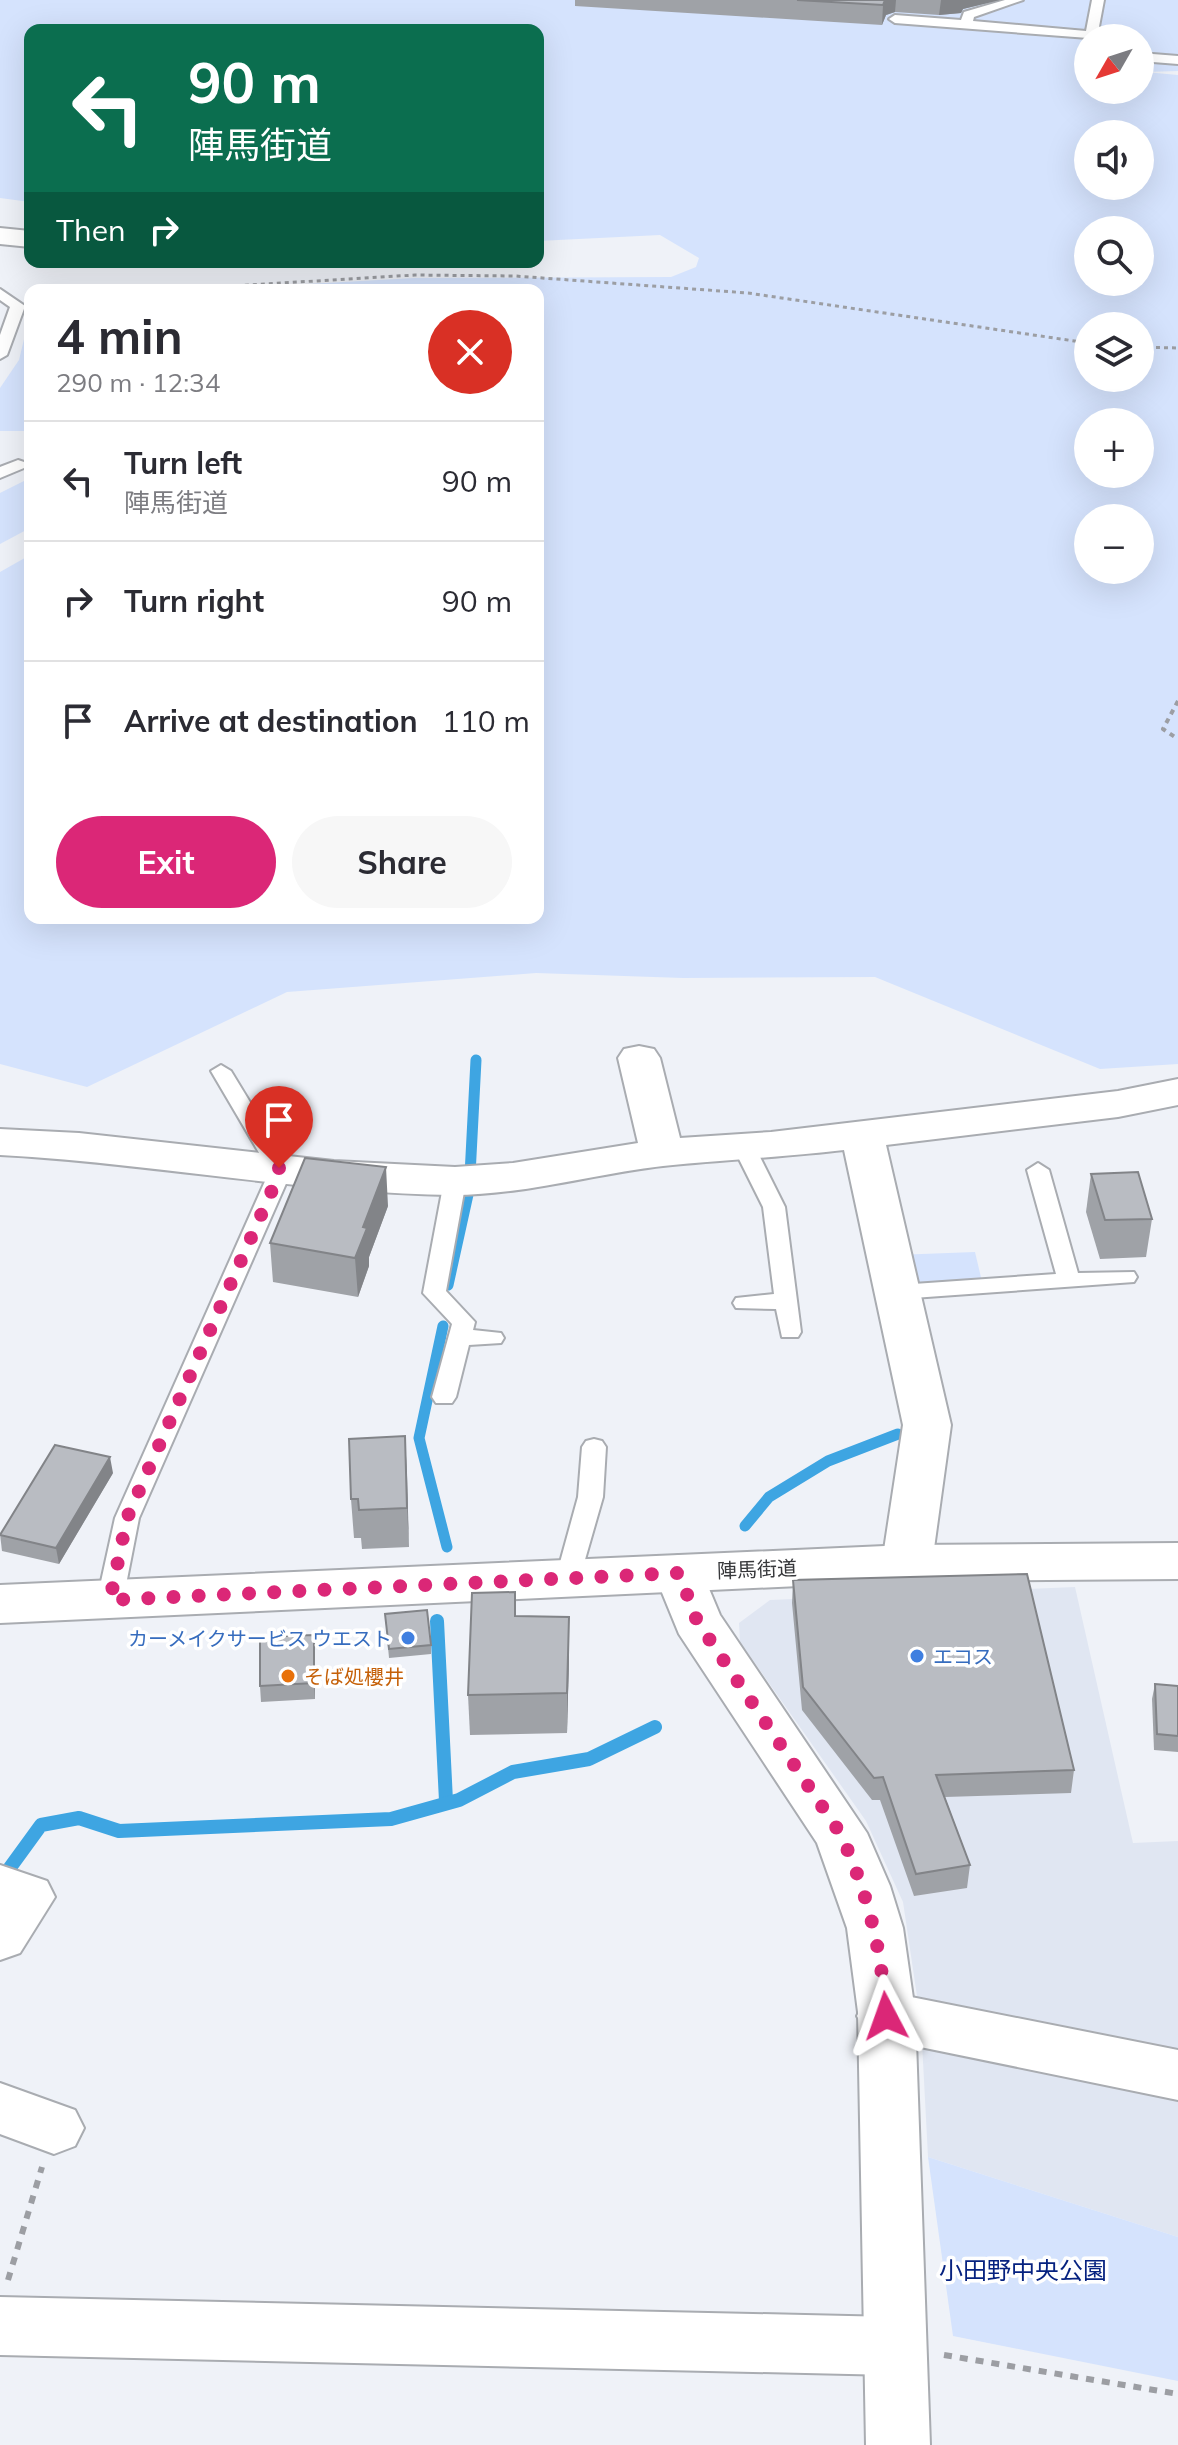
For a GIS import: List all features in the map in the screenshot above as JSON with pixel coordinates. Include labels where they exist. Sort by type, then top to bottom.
[{"type":"street","points":[[1,241],[24,239]]},
{"type":"street","points":[[639,1058],[662,1153]]},
{"type":"street","points":[[0,1142],[79,1146],[279,1168],[455,1181],[513,1177],[662,1153],[744,1147],[1118,1104],[1178,1092]]},
{"type":"street","points":[[862,1134],[927,1425],[907,1563]]},
{"type":"street","name":"陣馬街道","points":[[0,1604],[907,1563],[1178,1561]]},
{"type":"street","points":[[679,1573],[697,1621],[840,1833],[855,1865],[878,1939],[886,2016],[893,2355],[898,2445]]},
{"type":"street","points":[[0,1887],[27,1897],[0,1937]]},
{"type":"street","points":[[886,2016],[1178,2075]]},
{"type":"street","points":[[0,2108],[54,2128]]},
{"type":"street","points":[[2,2309],[893,2355]]},
{"type":"lane","points":[[967,24],[968,15],[1017,0]]},
{"type":"lane","points":[[1094,24],[1098,0]]},
{"type":"lane","points":[[895,19],[1074,32]]},
{"type":"lane","points":[[1154,58],[1178,60]]},
{"type":"lane","points":[[0,293],[18,306],[0,355]]},
{"type":"lane","points":[[0,473],[18,465]]},
{"type":"lane","points":[[110,1600],[127,1518],[277,1179],[279,1168],[221,1071]]},
{"type":"lane","points":[[744,1147],[774,1207],[790,1332]]},
{"type":"lane","points":[[1038,1170],[1069,1281]]},
{"type":"lane","points":[[444,1397],[464,1322],[434,1293],[455,1181]]},
{"type":"lane","points":[[899,1292],[1126,1277]]},
{"type":"lane","points":[[744,1303],[786,1301]]},
{"type":"lane","points":[[460,1337],[493,1338]]},
{"type":"lane","points":[[568,1577],[583,1535],[596,1481],[594,1447]]},
{"type":"path","points":[[265,284],[415,275],[515,276],[748,293],[1074,341]]},
{"type":"path","points":[[1154,347],[1178,348]]},
{"type":"path","points":[[1178,701],[1163,729],[1178,739]]},
{"type":"path","points":[[2,2309],[54,2128]]},
{"type":"path","points":[[893,2355],[1178,2394]]},
{"type":"shaded area","points":[[1075,1587],[1133,1843],[1178,1841],[1178,2237],[928,2157],[921,2023],[903,1902],[866,1821],[740,1642],[739,1623],[770,1600]]},
{"type":"green space","points":[[0,0],[1178,0],[1178,71],[1154,72],[1154,24],[1074,24],[1074,104],[1154,104],[1154,73],[1178,75],[1178,1064],[1100,1069],[875,977],[683,978],[536,973],[287,992],[87,1087],[0,1064],[0,572],[24,558],[24,924],[544,924],[544,284],[308,284],[414,278],[671,277],[696,267],[699,258],[660,235],[544,241],[544,24],[24,24],[24,201],[0,198]]},
{"type":"green space","points":[[24,339],[24,431],[0,431],[0,388],[19,360]]},
{"type":"green space","points":[[24,481],[24,531],[0,544],[0,493]]},
{"type":"green space","points":[[975,1252],[983,1286],[914,1291],[895,1255]]},
{"type":"green space","name":"小田野中央公園","points":[[928,2157],[1178,2237],[1178,2381],[953,2336]]},
{"type":"building","points":[[797,0],[885,0],[883,5]]},
{"type":"building","points":[[305,1158],[386,1167],[363,1227],[367,1228],[355,1258],[270,1243]]},
{"type":"building","points":[[1138,1172],[1152,1219],[1105,1220],[1091,1174]]},
{"type":"building","points":[[405,1436],[407,1508],[359,1510],[358,1499],[351,1499],[349,1439]]},
{"type":"building","points":[[55,1445],[110,1457],[56,1548],[0,1535]]},
{"type":"building","name":"エコス","points":[[1027,1574],[1074,1770],[936,1775],[970,1865],[916,1874],[883,1777],[874,1778],[803,1687],[793,1580]]},
{"type":"building","points":[[515,1592],[515,1616],[569,1617],[567,1693],[468,1695],[472,1593]]},
{"type":"building","name":"カーメイクサービス ウエスト","points":[[427,1610],[431,1645],[389,1649],[385,1614]]},
{"type":"building","name":"そば処櫻井","points":[[314,1635],[314,1683],[260,1686],[260,1637]]},
{"type":"building","points":[[1155,1684],[1178,1686],[1178,1736],[1157,1734]]},
{"type":"waterway","points":[[470,1175],[476,1060]]},
{"type":"waterway","points":[[448,1285],[469,1190]]},
{"type":"waterway","points":[[443,1326],[419,1438],[447,1547]]},
{"type":"waterway","points":[[745,1526],[769,1497],[828,1461],[898,1434]]},
{"type":"waterway","points":[[437,1621],[446,1801]]},
{"type":"waterway","points":[[9,1869],[41,1825],[79,1818],[119,1831],[391,1819],[459,1800],[513,1772],[589,1759],[655,1727]]},
{"type":"place","name":"カーメイクサービス ウエスト","points":[[408,1638]]},
{"type":"place","name":"エコス","points":[[917,1656]]},
{"type":"place","name":"そば処櫻井","points":[[288,1676]]},
{"type":"route","points":[[279,1168],[277,1179],[127,1518],[110,1600],[679,1573],[697,1621],[822,1804],[855,1865],[878,1939],[886,2016]]}]
